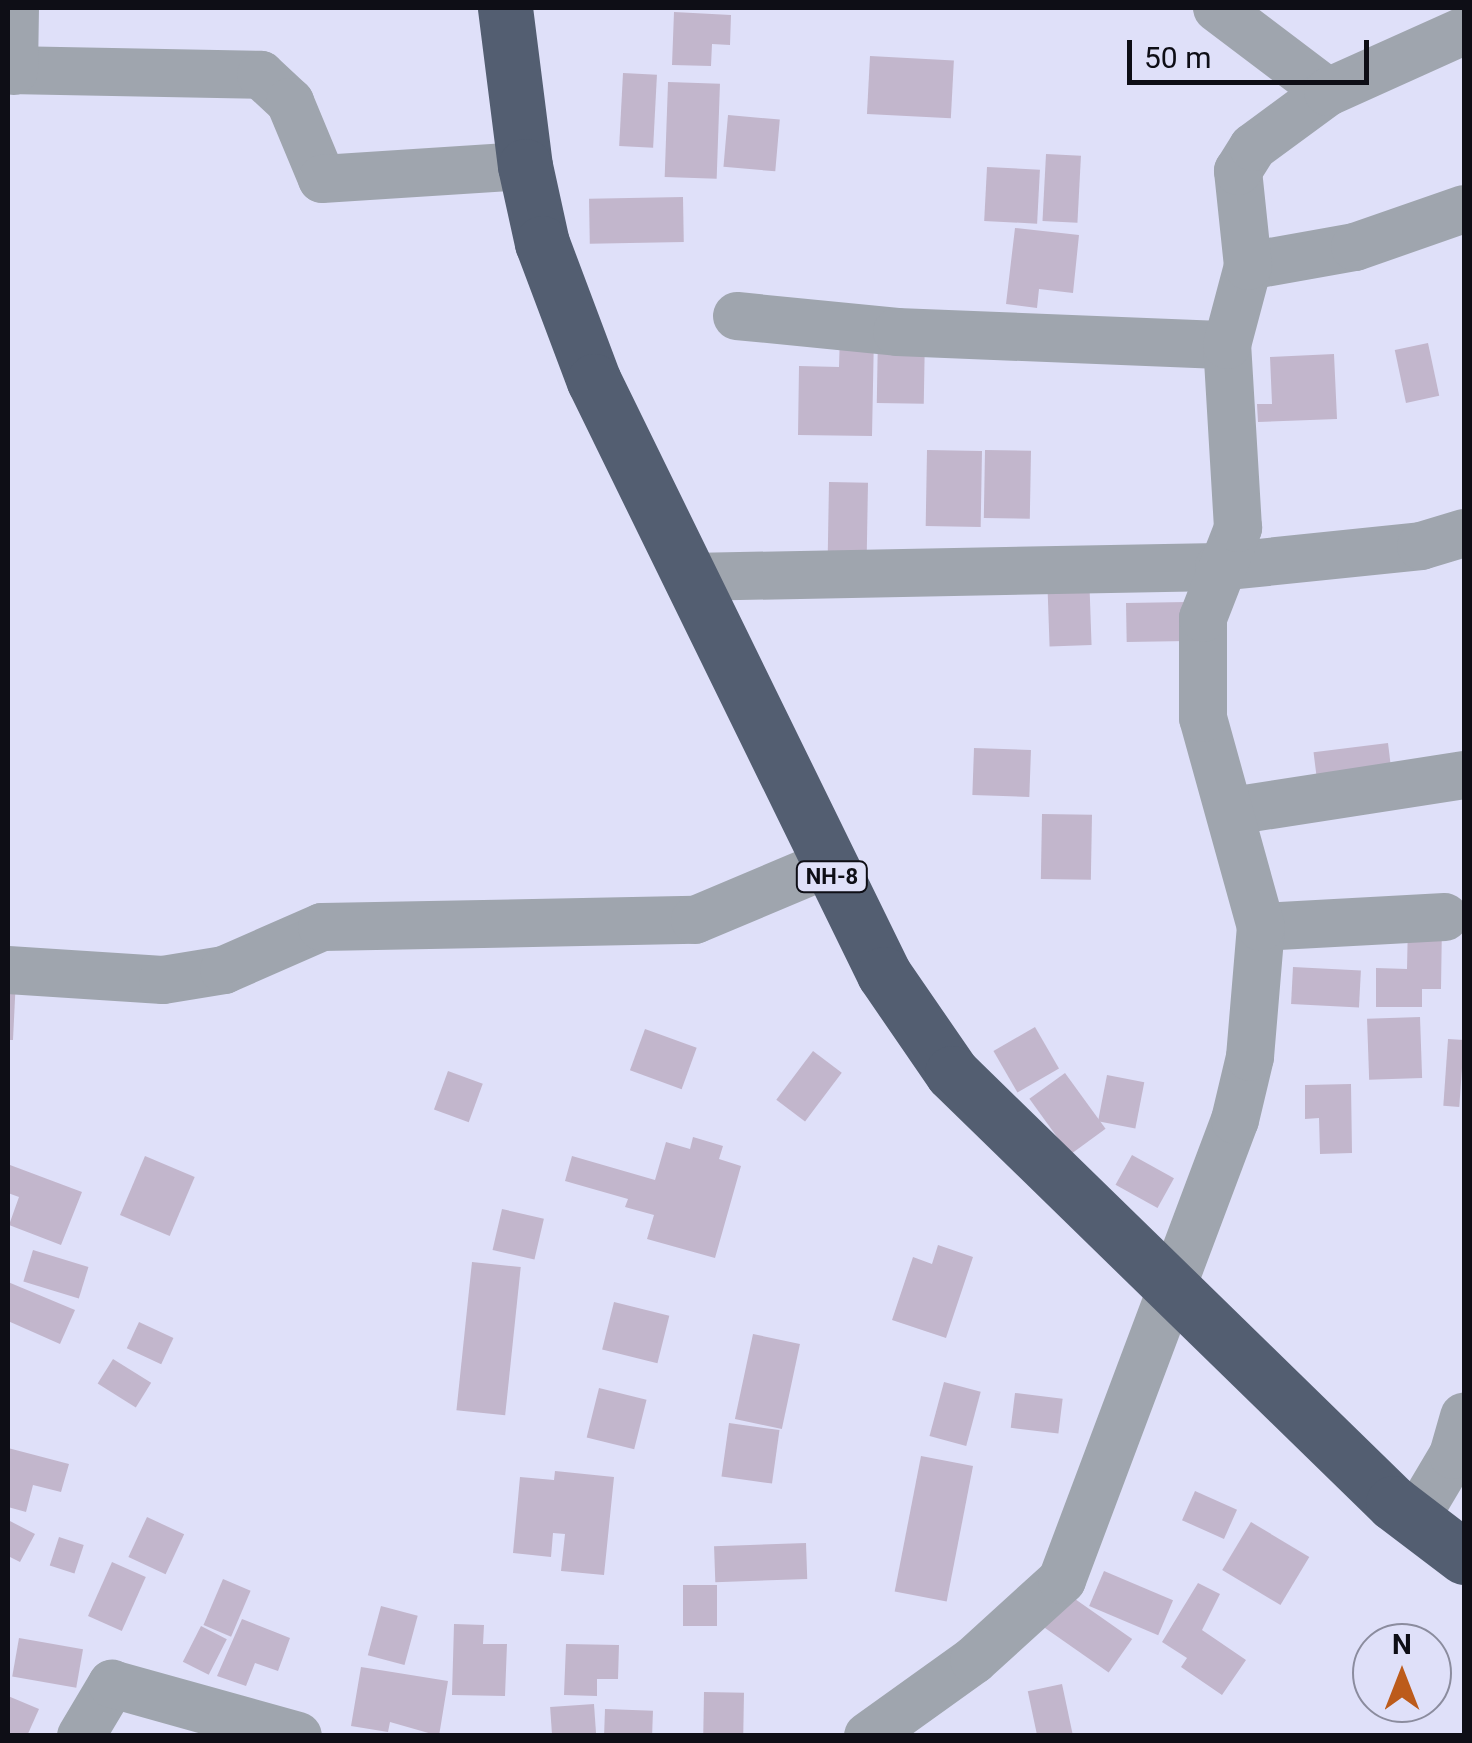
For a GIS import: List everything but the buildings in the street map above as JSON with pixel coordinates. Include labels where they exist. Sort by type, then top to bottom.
[{"type":"highway","name":"NH-8","points":[[505,8],[525,166],[542,243],[594,381],[826,865],[884,974],[952,1073],[1414,1519],[1464,1557]]},
{"type":"street","points":[[15,8],[10,70],[261,76],[290,102],[322,179],[525,166]]},
{"type":"street","points":[[1217,8],[1328,92]]},
{"type":"street","points":[[868,1736],[974,1660],[1062,1580],[1242,1088],[1262,927],[1203,718],[1203,618],[1219,568],[1238,528],[1227,345],[1248,266],[1238,171],[1254,148],[1328,92],[1464,31]]},
{"type":"street","points":[[1248,266],[1354,248],[1464,209]]},
{"type":"street","points":[[738,316],[897,332],[1227,345]]},
{"type":"street","points":[[690,576],[1219,568],[1421,546],[1464,534]]},
{"type":"street","points":[[1232,811],[1464,774]]},
{"type":"street","points":[[8,970],[163,980],[224,970],[322,927],[695,920],[826,865]]},
{"type":"street","points":[[1262,927],[1445,917]]},
{"type":"street","points":[[1414,1519],[1453,1454],[1464,1416]]},
{"type":"street","points":[[81,1736],[112,1684],[291,1735]]}]
